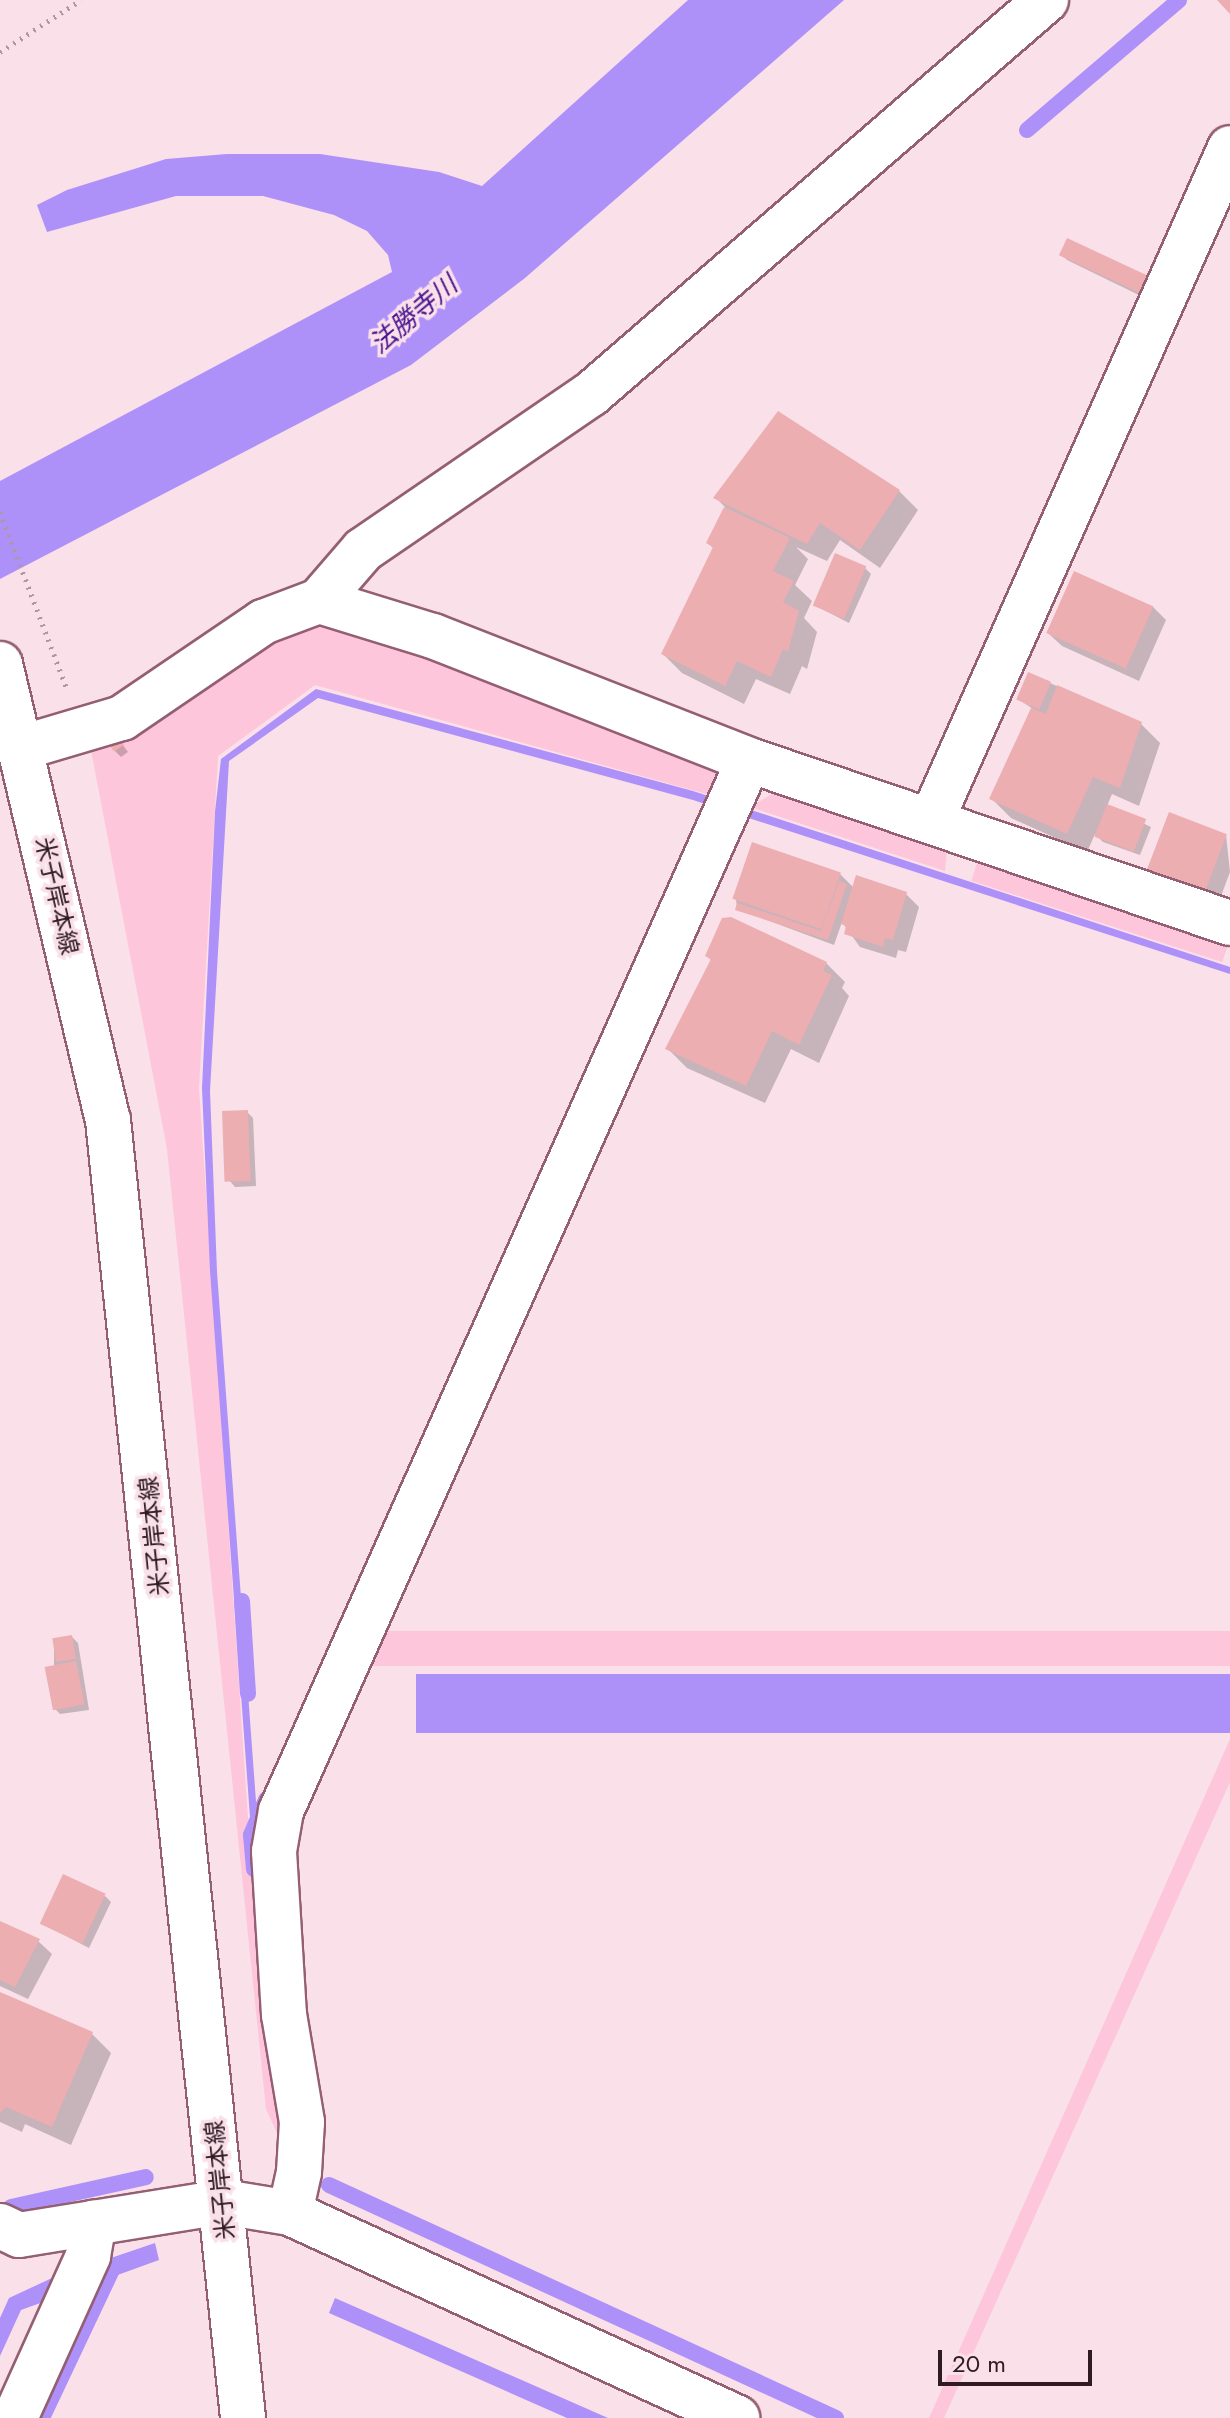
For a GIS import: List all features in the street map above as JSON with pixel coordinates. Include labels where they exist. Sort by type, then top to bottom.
[{"type":"street","points":[[24,747],[122,718],[263,622],[319,601],[363,550],[591,394],[1046,0]]},
{"type":"street","points":[[932,819],[1230,148]]},
{"type":"street","points":[[319,601],[433,636],[736,790],[932,819],[1230,923]]},
{"type":"street","name":"米子岸本線","points":[[2,669],[24,747],[108,1120],[223,2202],[243,2418]]},
{"type":"street","points":[[290,2213],[299,2172],[302,2122],[282,1985],[274,1851],[281,1811],[736,790]]},
{"type":"street","points":[[0,2226],[19,2235],[91,2240],[223,2202],[290,2213],[737,2418]]},
{"type":"street","points":[[15,2418],[69,2300],[91,2240]]},
{"type":"path","points":[[0,52],[81,0]]},
{"type":"path","points":[[0,512],[61,672]]},
{"type":"shaded area","points":[[313,621],[356,626],[715,770],[721,798],[315,685],[218,756],[199,1088],[248,1819],[260,1817],[282,2144],[266,2109],[167,1149],[90,745],[262,638]]},
{"type":"shaded area","points":[[776,792],[947,846],[945,871],[750,807]]},
{"type":"shaded area","points":[[979,857],[1230,939],[1222,962],[971,881]]},
{"type":"shaded area","points":[[368,1631],[1230,1631],[1230,1666],[368,1666]]},
{"type":"shaded area","points":[[1230,1739],[1230,1782],[944,2418],[929,2418]]},
{"type":"water","name":"法勝寺川","points":[[688,0],[844,0],[525,278],[411,365],[0,579],[0,481],[392,272],[388,255],[367,231],[334,215],[263,196],[176,196],[47,232],[37,205],[67,190],[166,159],[227,154],[320,154],[439,172],[482,186]]},
{"type":"water","points":[[316,689],[693,791],[1230,967],[1230,974],[693,800],[318,698],[229,761],[210,1091],[217,1272],[257,1815],[250,1817],[210,1271],[202,1088],[215,812],[221,759]]},
{"type":"water","points":[[416,1674],[1230,1674],[1230,1733],[416,1733]]},
{"type":"water","points":[[155,2243],[159,2260],[21,2310],[0,2356],[0,2318],[9,2298],[52,2278]]},
{"type":"water","points":[[335,2298],[608,2418],[567,2418],[329,2313]]},
{"type":"building","points":[[1217,0],[1230,0],[1230,14]]},
{"type":"building","points":[[1067,238],[1149,276],[1141,294],[1059,255]]},
{"type":"building","points":[[778,411],[900,490],[860,550],[820,523],[807,544],[713,498]]},
{"type":"building","points":[[724,507],[790,538],[773,571],[794,581],[783,602],[799,611],[788,651],[783,649],[771,677],[737,661],[725,686],[661,654],[713,547],[706,543]]},
{"type":"building","points":[[835,553],[866,566],[844,619],[813,605]]},
{"type":"building","points":[[1074,571],[1153,606],[1126,669],[1046,633]]},
{"type":"building","points":[[1028,672],[1051,682],[1039,709],[1016,700]]},
{"type":"building","points":[[1057,685],[1142,722],[1120,788],[1093,777],[1067,834],[989,799],[1031,708],[1046,714]]},
{"type":"building","points":[[117,734],[124,745],[114,751],[107,740]]},
{"type":"building","points":[[1107,804],[1146,819],[1134,852],[1094,837]]},
{"type":"building","points":[[1169,812],[1227,834],[1205,891],[1147,869]]},
{"type":"building","points":[[752,842],[841,873],[821,929],[732,899]]},
{"type":"building","points":[[856,875],[907,892],[893,940],[885,938],[883,947],[844,934],[846,926],[841,924]]},
{"type":"building","points":[[839,881],[847,884],[828,940],[735,910],[737,903],[821,931]]},
{"type":"building","points":[[731,917],[827,962],[823,971],[832,975],[799,1045],[772,1031],[746,1086],[665,1049],[711,959],[705,956],[722,918]]},
{"type":"building","points":[[248,1110],[250,1181],[224,1182],[222,1111]]},
{"type":"building","points":[[72,1635],[76,1659],[56,1662],[52,1638]]},
{"type":"building","points":[[76,1661],[84,1704],[53,1710],[45,1667]]},
{"type":"building","points":[[63,1874],[106,1894],[82,1944],[40,1924]]},
{"type":"building","points":[[0,1921],[40,1939],[15,1987],[0,1980]]},
{"type":"building","points":[[0,1992],[93,2032],[52,2127],[6,2107],[0,2113]]},
{"type":"waterway","points":[[1027,130],[1179,0]]},
{"type":"waterway","points":[[242,1601],[248,1694]]},
{"type":"waterway","points":[[254,1869],[251,1835],[266,1799]]},
{"type":"waterway","points":[[11,2207],[146,2177]]},
{"type":"waterway","points":[[329,2185],[836,2418]]},
{"type":"waterway","points":[[42,2418],[114,2266]]}]
